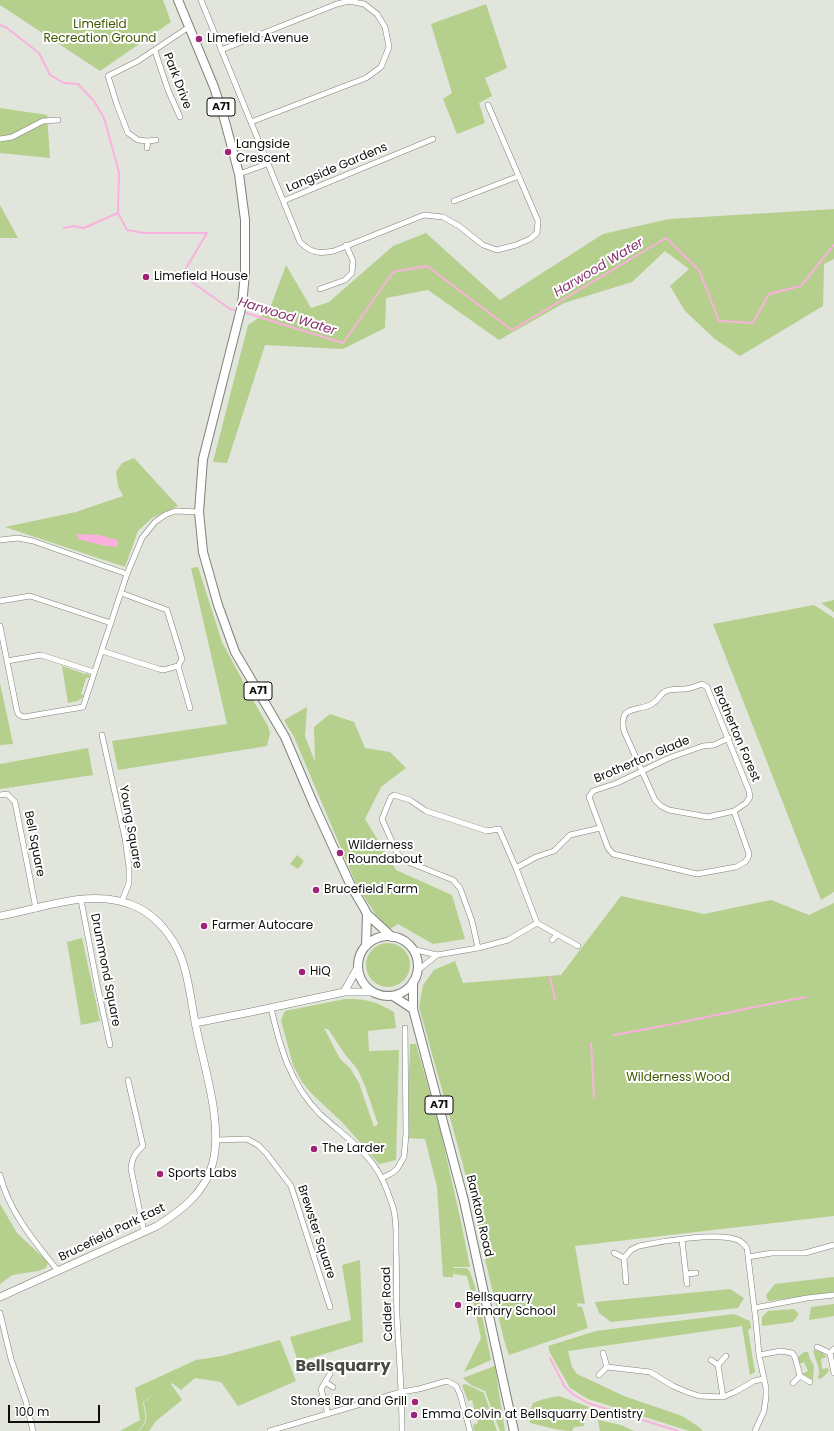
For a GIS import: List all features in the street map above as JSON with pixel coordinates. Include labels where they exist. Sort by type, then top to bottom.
[{"type":"main road","name":"A71","points":[[178,0],[214,87],[226,124],[239,174],[245,220],[245,273],[242,305],[203,459],[199,512],[203,552],[218,605],[235,652],[285,737],[314,805],[349,880],[367,914],[392,937],[407,943],[412,949]]},
{"type":"main road","name":"A71","points":[[358,967],[359,959],[366,946],[367,914]]},
{"type":"main road","points":[[366,946],[374,940],[383,937],[392,937]]},
{"type":"main road","points":[[412,949],[418,963],[417,971]]},
{"type":"main road","points":[[358,967],[360,977],[364,985],[372,992],[385,996],[393,996],[401,993],[408,989],[413,982]]},
{"type":"main road","name":"A71","points":[[413,982],[417,971]]},
{"type":"main road","name":"Bankton Road","points":[[413,982],[413,1009],[464,1201],[514,1431]]},
{"type":"main road","points":[[393,996],[413,1009]]},
{"type":"street","points":[[201,0],[283,201]]},
{"type":"street","points":[[221,50],[337,4],[349,1],[364,4],[377,14],[385,27],[389,47],[381,67],[366,78],[251,122]]},
{"type":"street","points":[[156,140],[148,142],[138,140],[128,133],[108,76],[120,71],[155,51],[189,27]]},
{"type":"street","name":"Park Drive","points":[[155,51],[168,90],[180,118]]},
{"type":"street","name":"Langside Gardens","points":[[433,139],[283,201],[300,242],[308,250],[322,253],[334,251],[424,215],[443,217],[460,226],[483,245],[497,250],[516,245],[530,239],[537,233],[538,221],[488,104]]},
{"type":"street","points":[[0,139],[12,137],[43,121],[58,120]]},
{"type":"street","points":[[147,148],[148,142]]},
{"type":"street","points":[[239,174],[267,164]]},
{"type":"street","points":[[454,201],[519,176]]},
{"type":"street","points":[[320,289],[345,280],[352,273],[353,261],[346,245]]},
{"type":"street","points":[[0,626],[8,661],[16,711],[19,716],[24,717],[84,707],[94,672],[127,574],[142,538],[155,522],[165,515],[175,511],[199,512]]},
{"type":"street","points":[[0,540],[18,538],[33,541],[127,574]]},
{"type":"street","points":[[102,651],[163,670],[178,666],[182,659],[167,610],[121,593]]},
{"type":"street","points":[[0,601],[30,596],[111,623]]},
{"type":"street","points":[[8,661],[41,655],[94,672]]},
{"type":"street","points":[[178,666],[190,708]]},
{"type":"street","name":"Brotherton Forest","points":[[642,771],[624,731],[622,724],[624,716],[635,708],[651,704],[670,690],[684,690],[702,684],[707,687],[750,791],[750,798],[746,803],[734,811]]},
{"type":"street","name":"Young Square","points":[[102,735],[129,867],[129,883],[122,901]]},
{"type":"street","name":"Brotherton Glade","points":[[600,828],[589,797],[594,791],[617,783],[683,752],[703,746],[714,745],[729,738]]},
{"type":"street","points":[[516,868],[536,857],[554,851],[570,835],[600,828],[608,848],[613,854],[697,874],[736,866],[745,862],[748,858],[748,854],[734,811],[708,818],[669,810],[660,806],[655,800],[642,771]]},
{"type":"street","name":"Bell Square","points":[[0,796],[7,794],[15,802],[36,909]]},
{"type":"street","points":[[478,948],[472,921],[460,888],[453,880],[403,860],[397,853],[382,819],[391,797],[394,795],[410,800],[426,811],[487,831],[499,829],[537,923],[578,946]]},
{"type":"street","name":"Brucefield Park East","points":[[0,916],[96,898],[122,901],[139,908],[151,916],[167,932],[181,957],[188,980],[195,1023],[216,1122],[217,1140],[213,1162],[203,1187],[190,1203],[178,1212],[157,1226],[0,1296]]},
{"type":"street","name":"Drummond Square","points":[[81,900],[110,1044]]},
{"type":"street","points":[[412,949],[437,955],[478,948],[508,940],[537,923]]},
{"type":"street","points":[[552,940],[557,934]]},
{"type":"street","points":[[417,971],[437,955]]},
{"type":"street","points":[[344,992],[358,967]]},
{"type":"street","points":[[195,1023],[344,992],[372,992]]},
{"type":"street","name":"Calder Road","points":[[271,1008],[281,1049],[288,1069],[297,1084],[307,1100],[320,1114],[353,1142],[374,1165],[382,1178],[393,1207],[396,1229],[397,1315],[402,1431]]},
{"type":"street","points":[[382,1178],[397,1169],[404,1157],[406,1134],[405,1028]]},
{"type":"street","points":[[128,1080],[143,1146],[136,1152],[131,1168],[144,1232]]},
{"type":"street","name":"Brewster Square","points":[[217,1140],[247,1138],[258,1145],[291,1186],[330,1307]]},
{"type":"street","points":[[0,1175],[2,1184],[22,1224],[58,1271]]},
{"type":"street","points":[[626,1282],[624,1258],[631,1250],[639,1246],[716,1236],[738,1240],[744,1243],[747,1248],[758,1355],[766,1397],[764,1411],[755,1431]]},
{"type":"street","points":[[682,1240],[687,1284]]},
{"type":"street","points":[[748,1257],[772,1253],[805,1253],[834,1245]]},
{"type":"street","points":[[614,1253],[624,1258]]},
{"type":"street","points":[[687,1274],[696,1273]]},
{"type":"street","points":[[754,1308],[807,1298],[834,1295]]},
{"type":"street","points":[[0,1313],[11,1359],[26,1402],[33,1431]]},
{"type":"street","points":[[816,1347],[832,1351],[834,1373]]},
{"type":"street","points":[[758,1355],[781,1351],[792,1353],[795,1357],[800,1376],[810,1382]]},
{"type":"street","points":[[603,1353],[607,1367]]},
{"type":"street","points":[[718,1365],[726,1356]]},
{"type":"street","points":[[711,1360],[718,1365],[723,1397]]},
{"type":"street","points":[[599,1375],[607,1367],[635,1369],[650,1372],[687,1392],[699,1396],[723,1397],[754,1381],[763,1379]]},
{"type":"street","points":[[328,1414],[321,1389],[330,1374]]},
{"type":"street","points":[[793,1383],[800,1376]]},
{"type":"street","points":[[270,1431],[401,1392],[419,1389],[447,1381],[456,1386],[460,1394],[470,1431]]},
{"type":"street","points":[[325,1382],[333,1387]]},
{"type":"green space","name":"Limefield Recreation Ground","points":[[0,0],[163,0],[171,22],[100,71],[0,5]]},
{"type":"green space","points":[[486,4],[507,68],[485,78],[492,96],[479,103],[485,123],[457,134],[443,99],[452,93],[431,24]]},
{"type":"green space","points":[[0,108],[47,115],[50,158],[0,153]]},
{"type":"green space","points":[[0,205],[18,238],[0,238]]},
{"type":"green space","points":[[834,209],[834,259],[824,264],[823,306],[740,356],[715,339],[685,311],[670,286],[689,269],[665,251],[632,282],[564,303],[499,340],[428,290],[386,298],[385,328],[343,349],[265,345],[227,463],[213,462],[248,325],[269,311],[286,265],[311,308],[329,302],[393,246],[426,233],[500,300],[603,234],[669,219]]},
{"type":"green space","points":[[134,458],[178,506],[152,518],[138,531],[125,567],[5,527],[76,512],[123,496],[118,486],[116,472],[122,463]]},
{"type":"green space","points":[[198,567],[222,642],[268,726],[270,733],[267,746],[118,770],[112,741],[227,724],[191,568]]},
{"type":"green space","points":[[834,600],[834,612],[821,603]]},
{"type":"green space","points":[[814,605],[834,618],[834,892],[821,900],[713,624]]},
{"type":"green space","points":[[62,666],[85,674],[88,673],[90,677],[86,678],[81,694],[84,696],[78,701],[68,703]]},
{"type":"green space","points":[[0,683],[13,744],[0,745]]},
{"type":"green space","points":[[307,707],[305,736],[315,762],[314,727],[330,714],[354,722],[365,748],[390,752],[406,768],[381,787],[365,819],[396,870],[452,895],[465,939],[433,944],[398,924],[390,929],[376,915],[357,886],[294,737],[284,720]]},
{"type":"green space","points":[[88,748],[93,775],[0,789],[0,764]]},
{"type":"green space","points":[[297,855],[304,861],[298,869],[290,864]]},
{"type":"green space","name":"Wilderness Wood","points":[[621,896],[704,914],[771,900],[809,915],[834,903],[834,1216],[575,1246],[585,1304],[577,1303],[577,1306],[582,1307],[588,1328],[509,1355],[504,1340],[462,1161],[419,1007],[423,985],[434,970],[455,961],[463,983],[561,975]]},
{"type":"green space","points":[[82,938],[100,1021],[81,1025],[67,942]]},
{"type":"green space","points":[[384,943],[392,943],[397,944],[404,949],[409,956],[409,974],[404,981],[397,986],[384,987],[376,984],[369,977],[366,969],[366,961],[369,953],[376,946]]},
{"type":"green space","points":[[345,999],[360,999],[371,1001],[394,1012],[396,1028],[368,1031],[369,1051],[399,1050],[396,1160],[379,1164],[343,1123],[312,1094],[302,1082],[293,1065],[281,1020],[285,1011]],"holes":[[[324,1028],[329,1030],[344,1053],[358,1070],[378,1124],[374,1127],[359,1083],[350,1068],[340,1059]]]},
{"type":"green space","points":[[410,1044],[416,1044],[440,1129],[470,1267],[453,1268],[467,1268],[470,1272],[476,1290],[471,1292],[467,1276],[454,1274],[454,1269],[453,1277],[443,1277],[437,1187],[425,1139],[407,1138]]},
{"type":"green space","points":[[0,1204],[17,1233],[48,1262],[46,1268],[38,1271],[12,1275],[0,1284]]},
{"type":"green space","points":[[360,1260],[363,1342],[298,1362],[290,1337],[351,1320],[342,1265]]},
{"type":"green space","points":[[834,1277],[834,1292],[768,1301],[766,1295],[775,1284]]},
{"type":"green space","points":[[730,1289],[744,1298],[738,1308],[611,1322],[599,1313],[595,1302]]},
{"type":"green space","points":[[478,1295],[491,1360],[464,1372],[481,1338],[472,1296]]},
{"type":"green space","points":[[834,1304],[834,1316],[809,1320],[811,1307]]},
{"type":"green space","points":[[794,1309],[799,1314],[793,1322],[762,1326],[762,1317],[768,1311]]},
{"type":"green space","points":[[734,1314],[750,1321],[751,1328],[748,1330],[755,1372],[750,1375],[742,1326],[568,1351],[572,1367],[577,1374],[624,1396],[682,1416],[703,1431],[689,1431],[588,1399],[570,1388],[550,1353],[548,1346],[596,1331]]},
{"type":"green space","points":[[280,1340],[296,1381],[238,1406],[221,1382],[195,1378],[181,1390],[172,1383],[171,1384],[182,1400],[156,1421],[149,1431],[139,1431],[146,1421],[144,1402],[158,1391],[143,1402],[145,1421],[138,1431],[120,1431],[140,1420],[135,1388],[196,1360],[222,1356]]},
{"type":"green space","points":[[813,1350],[820,1351],[827,1357],[821,1359],[822,1369],[828,1368],[829,1371],[822,1378],[818,1379],[819,1368]]},
{"type":"green space","points":[[804,1352],[808,1352],[814,1366],[813,1380],[802,1374],[808,1371],[804,1362],[798,1365],[798,1357]]},
{"type":"green space","points":[[495,1366],[505,1431],[500,1431],[485,1391],[471,1385],[463,1378]]},
{"type":"green space","points":[[466,1384],[484,1393],[497,1431],[474,1431],[473,1425],[478,1423],[472,1400],[468,1401],[462,1385]]},
{"type":"green space","points":[[399,1396],[400,1405],[388,1402],[386,1399]]},
{"type":"green space","points":[[559,1396],[589,1407],[585,1414],[584,1426],[574,1427],[572,1431],[567,1431],[530,1423],[529,1414],[533,1403]]},
{"type":"green space","points":[[598,1420],[621,1425],[634,1431],[600,1431]]},
{"type":"shaded area","points":[[77,534],[99,535],[117,540],[118,547],[101,545],[78,539]]},
{"type":"waterway","name":"Harwood Water","points":[[0,25],[7,28],[39,53],[50,75],[64,83],[78,84],[94,101],[104,118],[119,172],[118,213],[127,230],[144,233],[207,233],[182,275],[230,309],[239,311]]},
{"type":"waterway","points":[[64,228],[74,226],[84,228],[118,213]]},
{"type":"waterway","name":"Harwood Water","points":[[243,312],[343,343],[393,272],[427,266],[512,330],[666,238],[699,270],[719,321],[753,323],[769,294],[801,286],[834,245]]},
{"type":"waterway","points":[[550,977],[555,999]]},
{"type":"waterway","points":[[614,1035],[806,997]]},
{"type":"waterway","points":[[591,1043],[594,1097]]},
{"type":"waterway","points":[[550,1358],[565,1387],[574,1395],[588,1403],[678,1431]]},
{"type":"place","name":"Limefield Avenue","points":[[199,39]]},
{"type":"place","name":"Langside Crescent","points":[[228,152]]},
{"type":"place","name":"Limefield House","points":[[146,277]]},
{"type":"place","name":"Wilderness Roundabout","points":[[340,853]]},
{"type":"place","name":"Brucefield Farm","points":[[316,890]]},
{"type":"place","name":"Farmer Autocare","points":[[204,926]]},
{"type":"place","name":"HiQ","points":[[302,972]]},
{"type":"place","name":"The Larder","points":[[314,1149]]},
{"type":"place","name":"Sports Labs","points":[[160,1174]]},
{"type":"place","name":"Bellsquarry Primary School","points":[[458,1305]]},
{"type":"place","name":"Stones Bar and Grill","points":[[415,1402]]},
{"type":"place","name":"Emma Colvin at Bellsquarry Dentistry","points":[[414,1415]]},
{"type":"district","name":"Bellsquarry","points":[[343,1367]]}]
